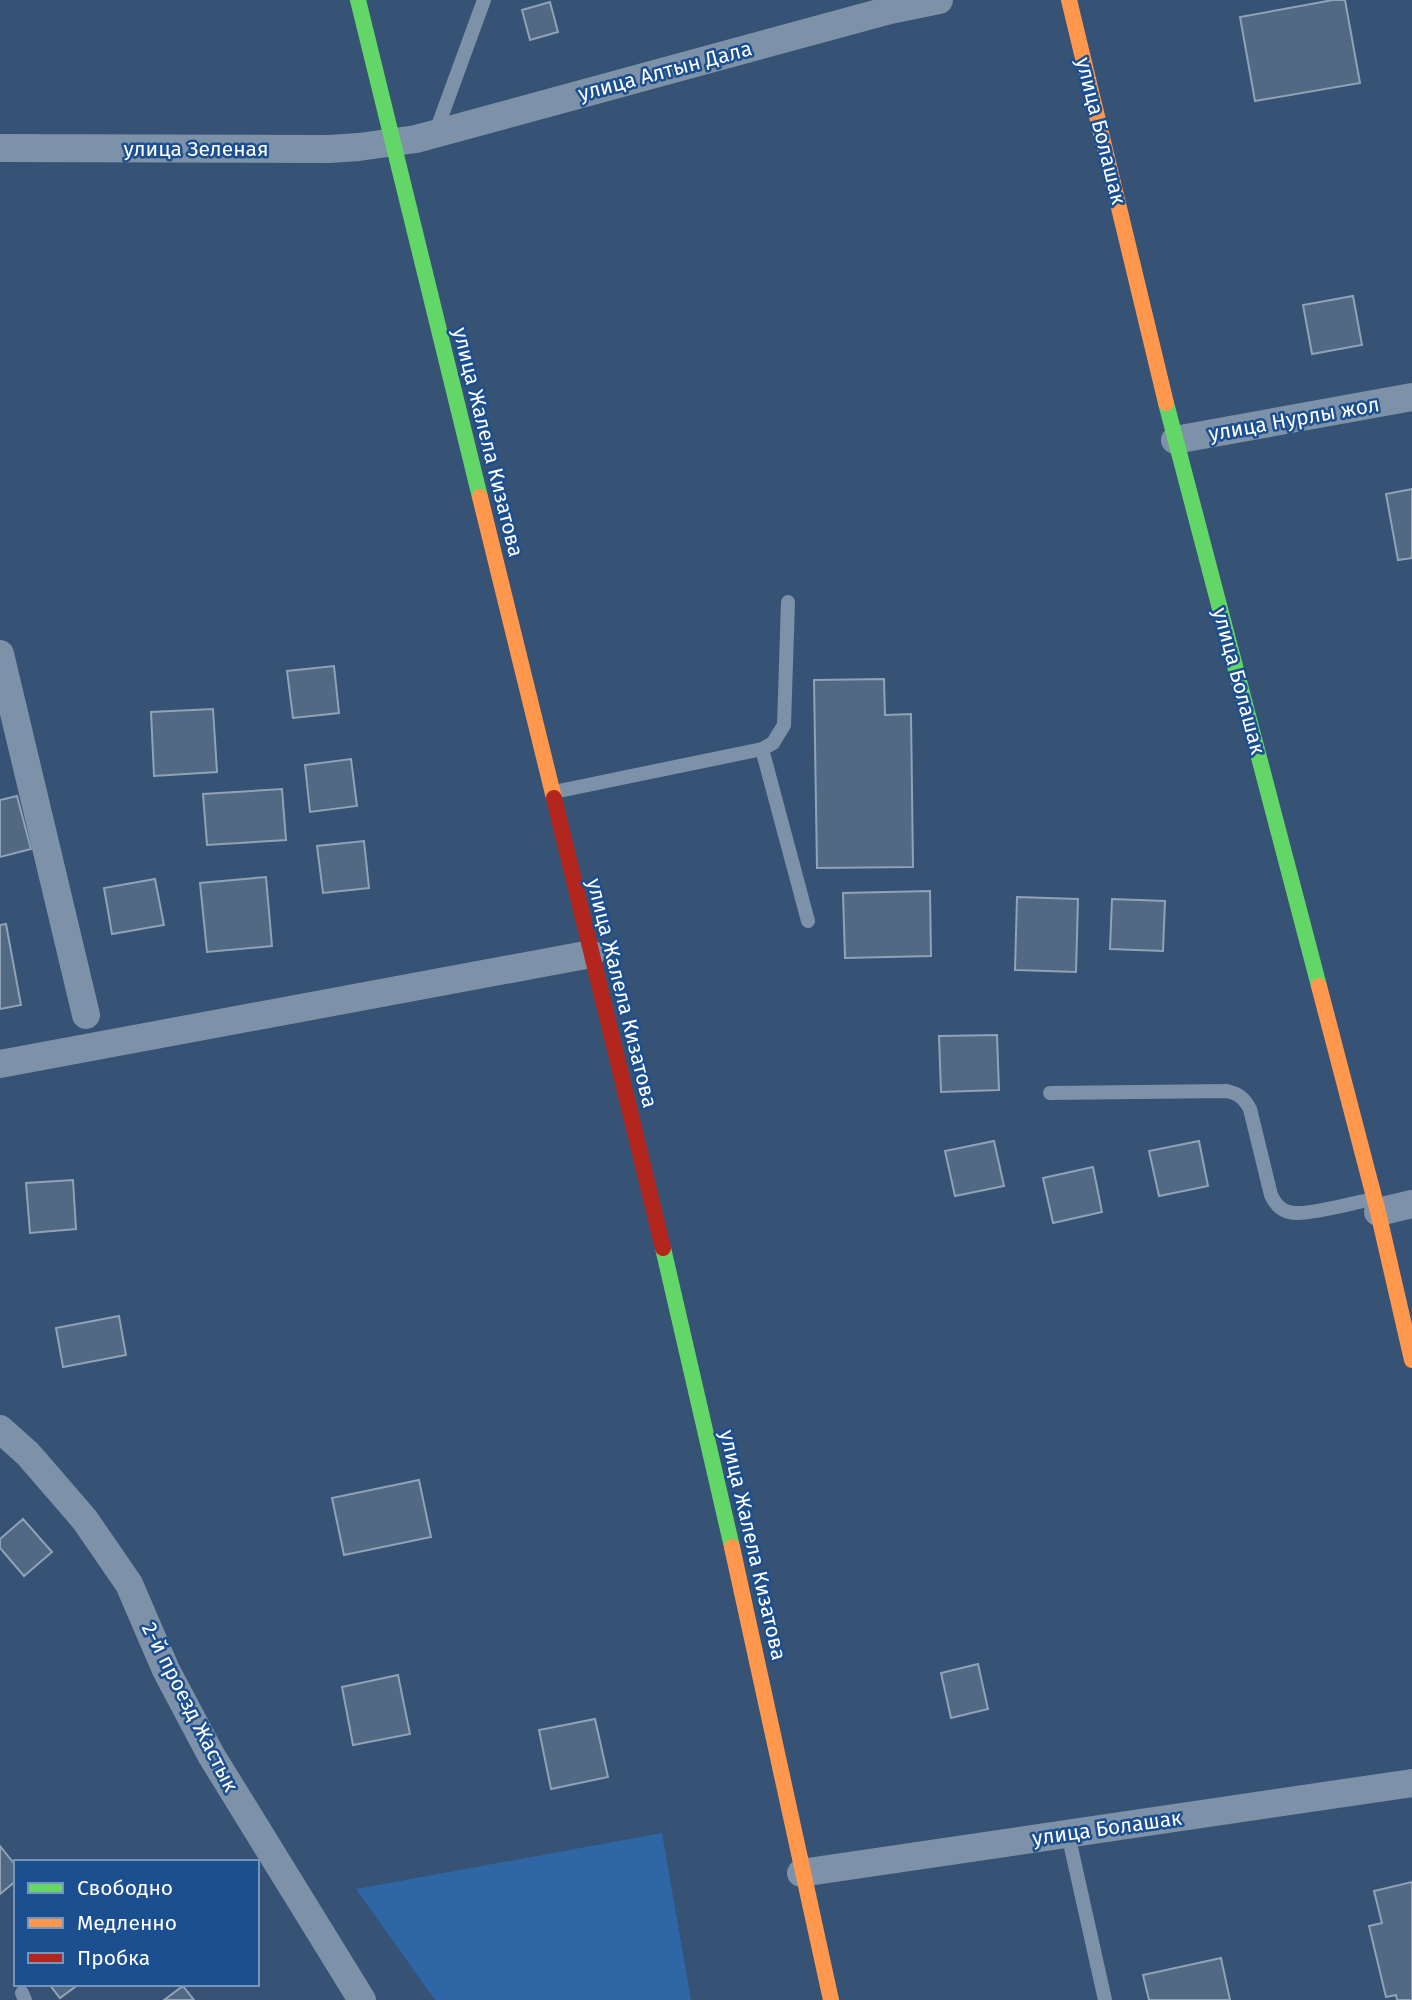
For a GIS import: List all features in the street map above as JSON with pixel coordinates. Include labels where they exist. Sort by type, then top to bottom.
[{"type":"main road","name":"улица Жалела Кизатова","points":[[358,0],[700,1401],[831,2000]]},
{"type":"main road","name":"улица Болашак","points":[[1069,0],[1175,440],[1376,1206],[1412,1360]]},
{"type":"street","name":"улица Алтын Дала","points":[[392,142],[435,134],[890,10],[939,0]]},
{"type":"street","name":"улица Зеленая","points":[[0,148],[329,149],[392,142]]},
{"type":"street","name":"улица Нурлы жол","points":[[1175,440],[1412,397]]},
{"type":"street","points":[[0,654],[86,1015]]},
{"type":"street","points":[[0,1064],[591,954]]},
{"type":"street","points":[[1376,1206],[1412,1204]]},
{"type":"street","name":"2-й проезд Жастык","points":[[0,1429],[28,1454],[85,1520],[129,1584],[166,1670],[211,1755],[362,2000]]},
{"type":"street","name":"улица Болашак","points":[[802,1873],[1412,1783]]},
{"type":"lane","points":[[435,134],[484,0]]},
{"type":"lane","points":[[553,792],[762,749],[773,743],[785,725],[788,602]]},
{"type":"lane","points":[[762,749],[808,920]]},
{"type":"lane","points":[[1050,1093],[1227,1091],[1237,1094],[1245,1100],[1250,1109],[1271,1195],[1281,1209],[1297,1214],[1376,1206]]},
{"type":"lane","points":[[1068,1834],[1105,2000]]},
{"type":"shaded area","points":[[662,1833],[691,2000],[435,2000],[356,1889]]},
{"type":"building","points":[[1345,0],[1360,83],[1255,101],[1240,17]]},
{"type":"building","points":[[550,2],[558,32],[530,40],[522,10]]},
{"type":"building","points":[[1353,296],[1362,345],[1312,354],[1303,305]]},
{"type":"building","points":[[1412,489],[1412,558],[1398,560],[1386,494]]},
{"type":"building","points":[[334,666],[339,713],[293,718],[287,671]]},
{"type":"building","points":[[884,679],[885,715],[911,714],[913,867],[817,868],[814,680]]},
{"type":"building","points":[[213,709],[217,772],[154,776],[151,712]]},
{"type":"building","points":[[351,759],[357,806],[310,812],[305,765]]},
{"type":"building","points":[[282,789],[286,840],[207,845],[203,794]]},
{"type":"building","points":[[17,796],[31,849],[0,857],[0,800]]},
{"type":"building","points":[[364,841],[369,888],[323,893],[317,846]]},
{"type":"building","points":[[266,877],[272,946],[207,952],[200,883]]},
{"type":"building","points":[[155,879],[164,925],[112,934],[104,888]]},
{"type":"building","points":[[930,891],[931,956],[845,958],[843,893]]},
{"type":"building","points":[[1017,897],[1078,899],[1076,972],[1015,970]]},
{"type":"building","points":[[1112,899],[1165,901],[1163,951],[1110,949]]},
{"type":"building","points":[[6,924],[21,1005],[0,1009],[0,925]]},
{"type":"building","points":[[997,1035],[999,1090],[941,1092],[939,1036]]},
{"type":"building","points":[[994,1141],[1004,1186],[955,1196],[945,1151]]},
{"type":"building","points":[[1199,1141],[1208,1186],[1159,1196],[1149,1151]]},
{"type":"building","points":[[1093,1167],[1102,1212],[1053,1223],[1043,1178]]},
{"type":"building","points":[[73,1180],[76,1229],[30,1233],[26,1183]]},
{"type":"building","points":[[119,1316],[126,1355],[63,1367],[56,1328]]},
{"type":"building","points":[[419,1480],[431,1537],[344,1555],[332,1498]]},
{"type":"building","points":[[23,1519],[52,1552],[24,1576],[0,1548],[0,1539]]},
{"type":"building","points":[[978,1664],[988,1709],[951,1718],[941,1673]]},
{"type":"building","points":[[398,1675],[410,1734],[353,1745],[342,1687]]},
{"type":"building","points":[[595,1719],[608,1777],[551,1789],[539,1730]]},
{"type":"building","points":[[0,1846],[14,1864],[14,1883],[0,1894]]},
{"type":"building","points":[[1412,1882],[1412,2000],[1397,2000],[1396,1995],[1386,1997],[1369,1926],[1382,1923],[1374,1891]]},
{"type":"building","points":[[1221,1958],[1230,2000],[1149,2000],[1143,1975]]},
{"type":"building","points":[[51,1986],[76,1986],[60,1998]]},
{"type":"building","points":[[183,1986],[194,2000],[164,2000]]},
{"type":"traffic: fast","points":[[358,0],[480,497]]},
{"type":"traffic: fast","points":[[1166,403],[1319,986]]},
{"type":"traffic: fast","points":[[663,1248],[732,1547]]},
{"type":"traffic: slow","points":[[1069,0],[1166,403]]},
{"type":"traffic: slow","points":[[480,497],[554,798]]},
{"type":"traffic: slow","points":[[1319,986],[1378,1212],[1412,1360]]},
{"type":"traffic: slow","points":[[732,1547],[831,2000]]},
{"type":"traffic: jam","points":[[554,798],[663,1248]]}]
